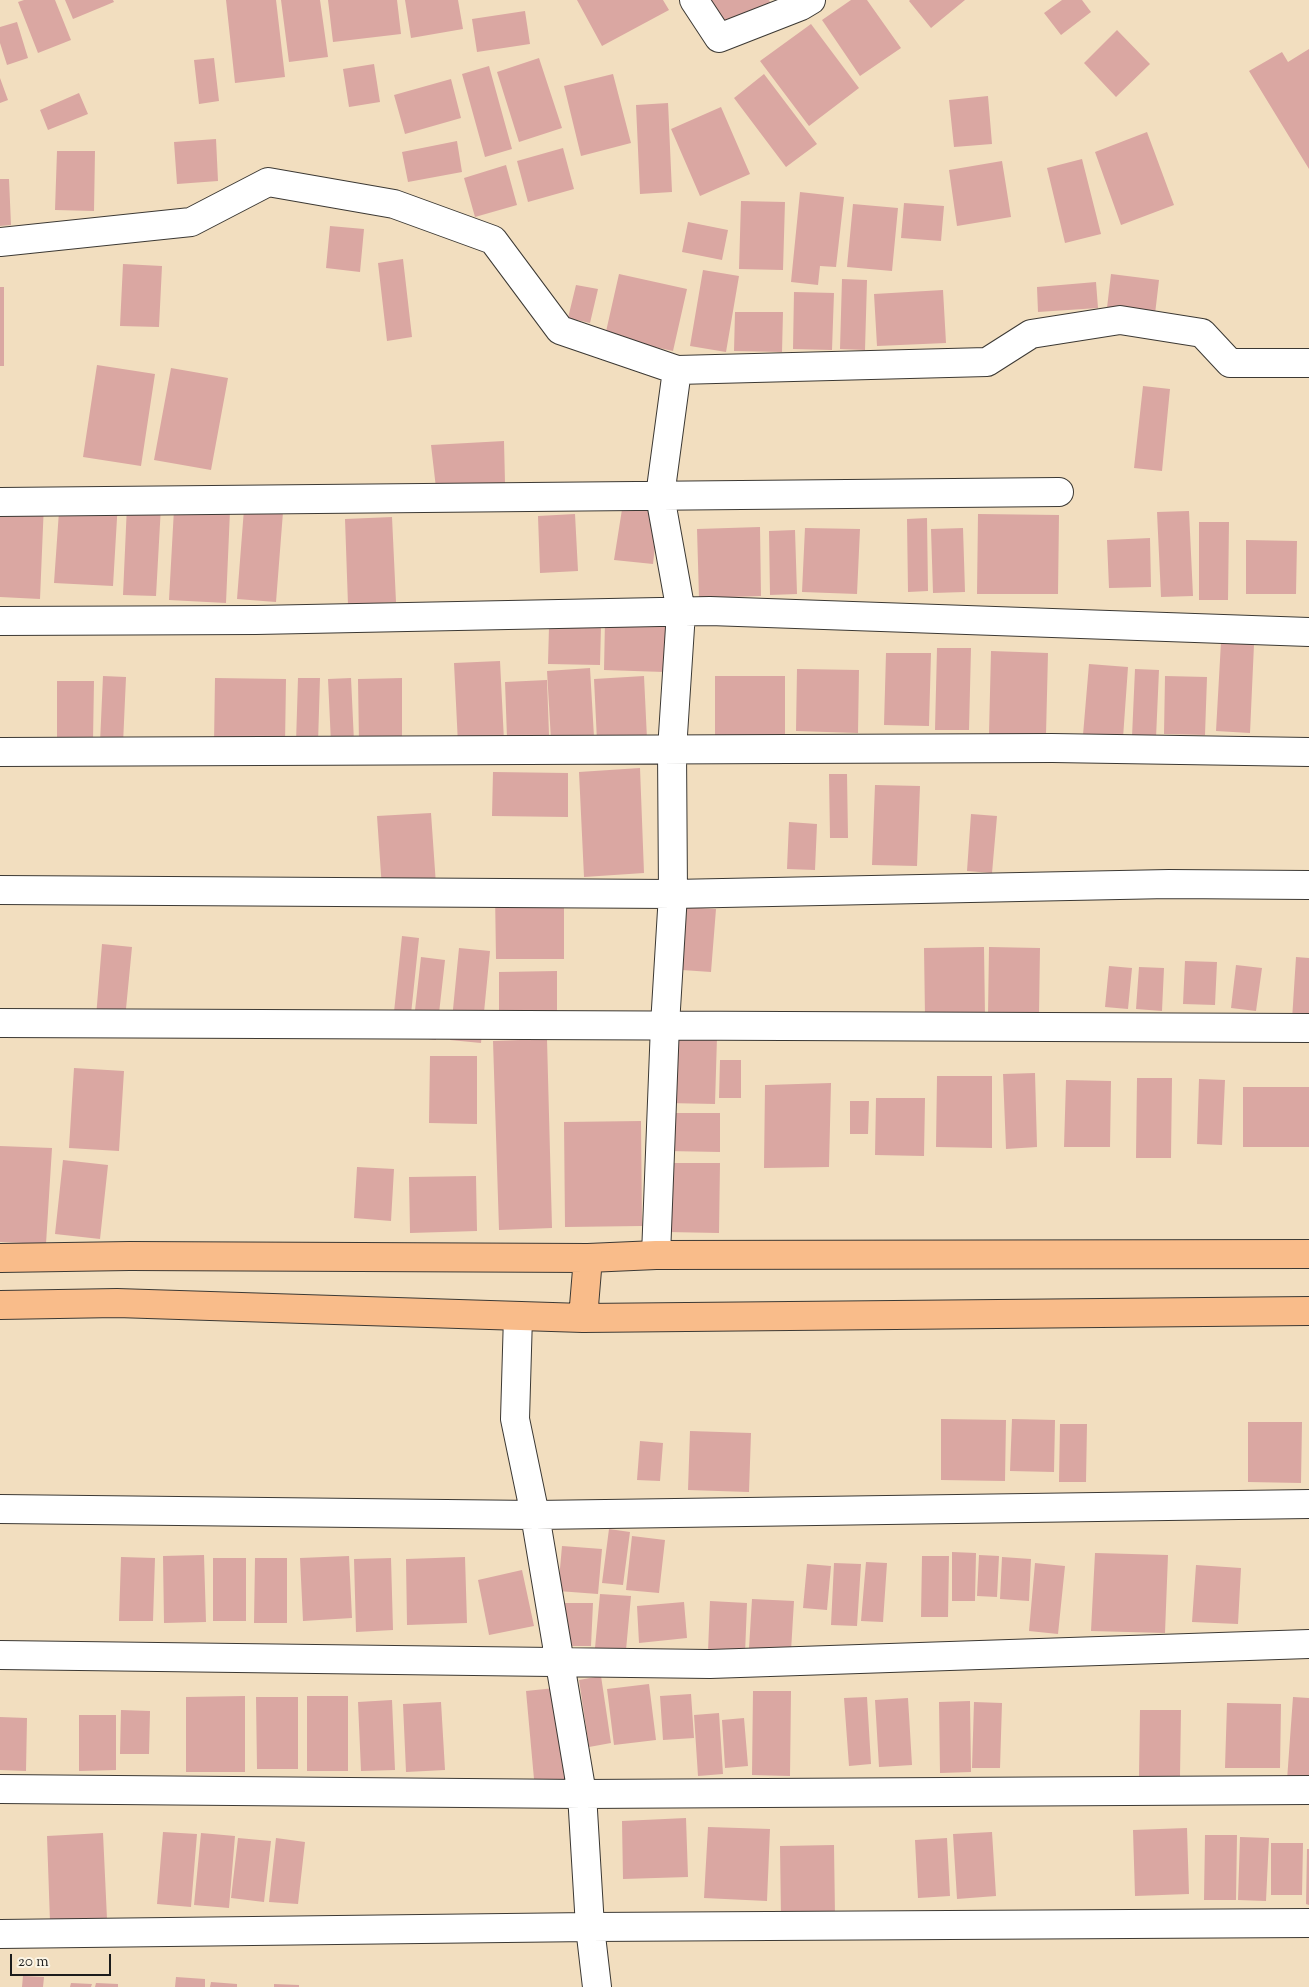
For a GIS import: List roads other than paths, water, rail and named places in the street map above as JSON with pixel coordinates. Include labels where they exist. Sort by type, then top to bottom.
[{"type":"main road","points":[[0,1258],[140,1256],[588,1258],[656,1255],[1309,1254]]},
{"type":"main road","points":[[583,1318],[588,1258]]},
{"type":"main road","points":[[0,1305],[117,1303],[583,1318],[1309,1311]]},
{"type":"street","points":[[694,0],[720,38],[811,0]]},
{"type":"street","points":[[0,242],[191,222],[268,182],[394,204],[493,240],[560,330],[678,370],[987,362],[1031,334],[1120,320],[1202,332],[1230,363],[1309,363]]},
{"type":"street","points":[[656,1255],[665,1025],[673,894],[672,750],[681,612],[660,496],[678,370]]},
{"type":"street","points":[[0,502],[1059,492]]},
{"type":"street","points":[[0,621],[256,620],[720,612],[1309,632]]},
{"type":"street","points":[[0,752],[1052,748],[1309,752]]},
{"type":"street","points":[[0,890],[673,894],[1159,884],[1309,885]]},
{"type":"street","points":[[0,1023],[1309,1028]]},
{"type":"street","points":[[518,1316],[515,1419],[535,1515],[582,1794],[590,1927],[597,1987]]},
{"type":"street","points":[[0,1509],[535,1515],[1309,1504]]},
{"type":"street","points":[[0,1655],[710,1664],[1309,1644]]},
{"type":"street","points":[[0,1790],[582,1794],[1309,1790]]},
{"type":"street","points":[[0,1934],[590,1927],[1309,1923]]}]
